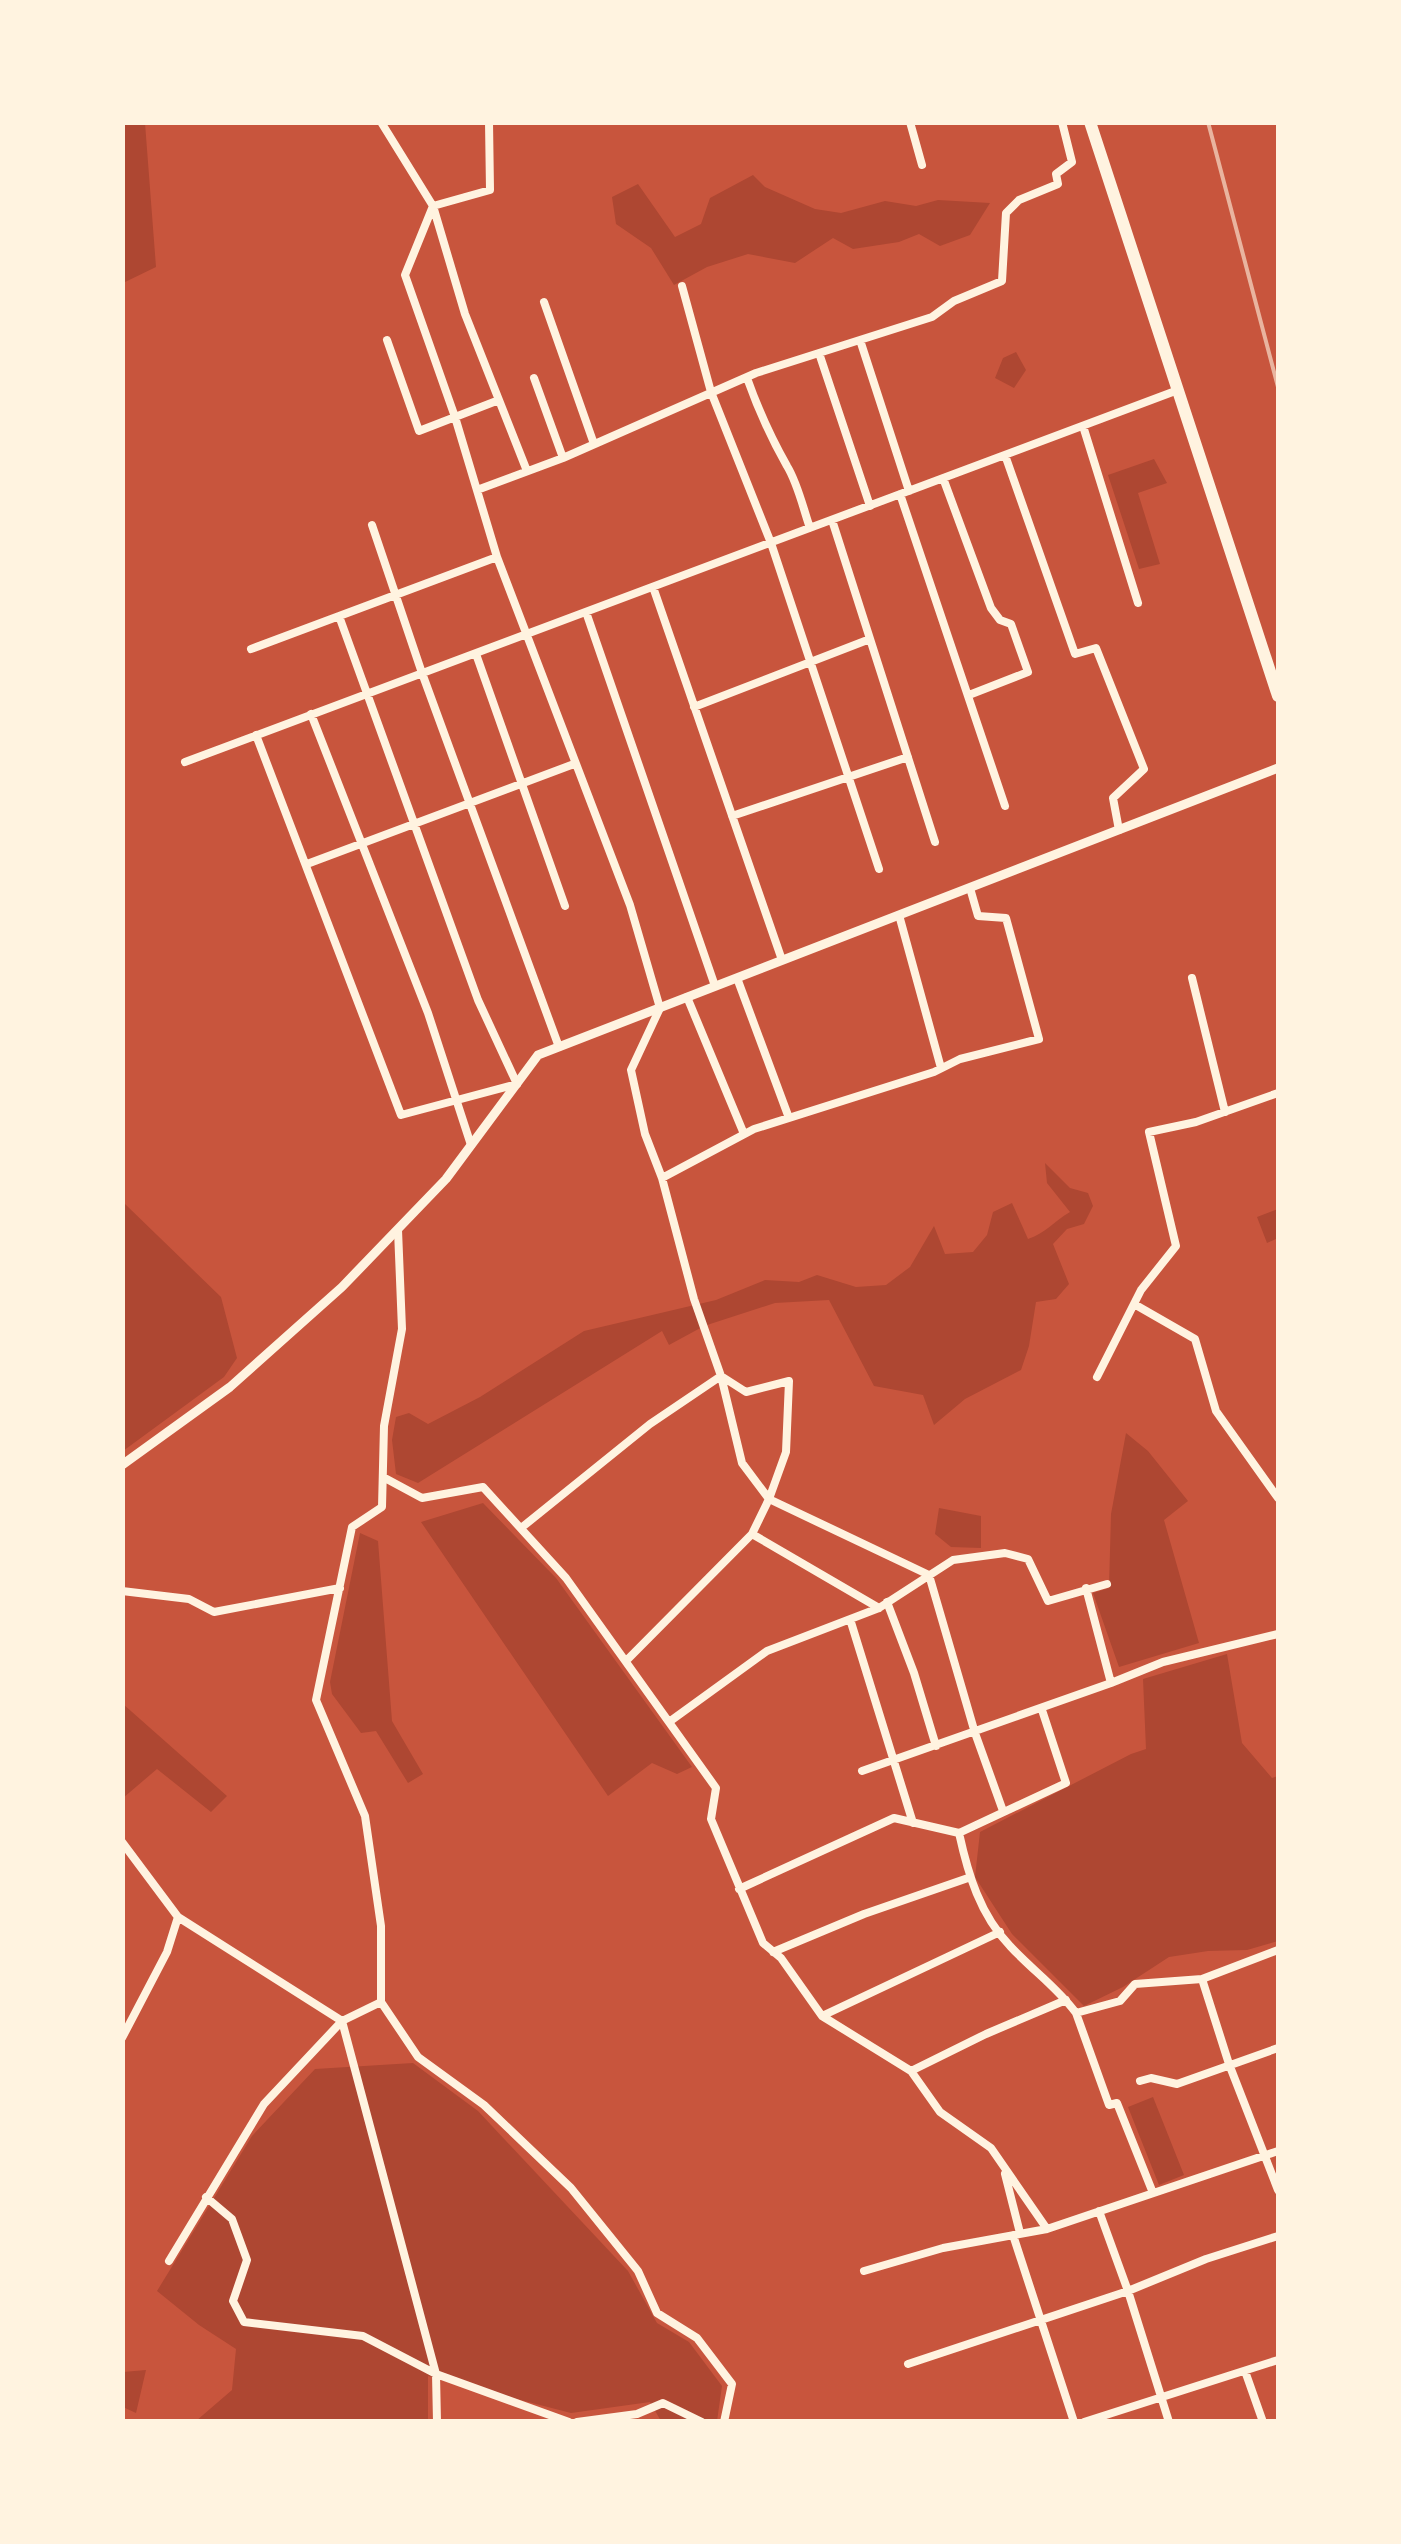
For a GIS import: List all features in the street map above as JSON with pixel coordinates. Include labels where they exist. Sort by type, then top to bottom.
[{"type":"highway","points":[[1090,122],[1278,696]]},
{"type":"street","points":[[382,122],[433,206],[465,314],[527,471]]},
{"type":"street","points":[[433,206],[490,190],[489,122]]},
{"type":"street","points":[[910,122],[922,164]]},
{"type":"street","points":[[476,490],[563,458],[746,378],[932,318],[954,301],[1002,281],[1006,213],[1019,200],[1058,184],[1056,174],[1072,162],[1062,122]]},
{"type":"street","points":[[433,206],[405,275],[497,557],[630,905],[660,1008],[631,1070],[645,1134],[662,1178],[694,1298],[721,1376],[742,1462],[770,1499],[929,1576],[975,1733],[1003,1811]]},
{"type":"street","points":[[682,286],[711,392],[771,542],[879,869]]},
{"type":"street","points":[[544,302],[594,444]]},
{"type":"street","points":[[387,340],[418,430],[499,400]]},
{"type":"street","points":[[860,340],[1005,806]]},
{"type":"street","points":[[819,353],[870,506]]},
{"type":"street","points":[[534,378],[563,458]]},
{"type":"street","points":[[746,378],[779,456],[788,467],[810,528]]},
{"type":"street","points":[[185,762],[1178,390]]},
{"type":"street","points":[[1084,426],[1138,602]]},
{"type":"street","points":[[1004,455],[1075,654],[1096,648],[1144,770],[1113,798],[1119,830]]},
{"type":"street","points":[[944,478],[991,608],[1000,620],[1011,624],[1028,672],[968,695]]},
{"type":"street","points":[[832,520],[936,842]]},
{"type":"street","points":[[372,525],[559,1047]]},
{"type":"street","points":[[251,649],[497,557]]},
{"type":"street","points":[[653,587],[782,960]]},
{"type":"street","points":[[586,612],[715,986]]},
{"type":"street","points":[[339,616],[478,1000],[517,1084]]},
{"type":"street","points":[[694,706],[870,639]]},
{"type":"street","points":[[476,654],[565,906]]},
{"type":"street","points":[[311,714],[428,1013],[471,1145]]},
{"type":"street","points":[[256,735],[402,1115],[517,1084]]},
{"type":"street","points":[[732,816],[908,757]]},
{"type":"street","points":[[307,864],[524,786],[574,764]]},
{"type":"street","points":[[122,1465],[230,1387],[342,1288],[446,1179],[538,1055],[1278,768]]},
{"type":"street","points":[[662,1178],[744,1134],[941,1068],[960,1058],[1039,1038],[1006,918],[978,916],[970,888]]},
{"type":"street","points":[[899,915],[941,1068]]},
{"type":"street","points":[[737,978],[789,1118]]},
{"type":"street","points":[[1192,978],[1225,1112]]},
{"type":"street","points":[[688,997],[744,1134]]},
{"type":"street","points":[[1097,1377],[1134,1304],[1176,1246],[1149,1132],[1196,1122],[1278,1094]]},
{"type":"street","points":[[398,1230],[402,1329],[384,1426],[382,1507],[352,1527],[316,1700],[365,1816],[381,1926],[380,2002],[418,2057],[484,2105],[570,2188],[638,2271],[656,2312],[697,2338],[732,2384],[724,2422]]},
{"type":"street","points":[[1134,1304],[1195,1340],[1216,1411],[1278,1498]]},
{"type":"street","points":[[626,1661],[752,1534],[770,1499],[786,1452],[789,1381],[746,1392],[721,1376]]},
{"type":"street","points":[[521,1528],[650,1424],[721,1376]]},
{"type":"street","points":[[383,1477],[422,1498],[483,1487],[566,1578],[716,1788],[711,1819],[763,1943],[782,1958],[822,2016],[912,2071],[940,2112],[992,2148],[1047,2229]]},
{"type":"street","points":[[752,1534],[883,1605],[914,1673],[936,1746]]},
{"type":"street","points":[[669,1722],[767,1651],[883,1605],[953,1560],[1005,1553],[1028,1559],[1048,1601],[1107,1584]]},
{"type":"street","points":[[122,1591],[189,1599],[214,1612],[340,1588]]},
{"type":"street","points":[[1086,1588],[1111,1683]]},
{"type":"street","points":[[850,1619],[913,1823]]},
{"type":"street","points":[[862,1771],[1042,1710],[1162,1662],[1278,1634]]},
{"type":"street","points":[[740,1889],[894,1818],[958,1834],[1066,1783],[1042,1710]]},
{"type":"street","points":[[958,1834],[968,1878],[1000,1932],[1076,2013],[1109,2105],[1117,2103],[1153,2193]]},
{"type":"street","points":[[122,1842],[178,1917],[342,2021],[436,2374],[437,2422]]},
{"type":"street","points":[[773,1952],[864,1914],[968,1878]]},
{"type":"street","points":[[122,2038],[168,1952],[178,1917]]},
{"type":"street","points":[[822,2016],[1000,1932]]},
{"type":"street","points":[[1076,2013],[1120,2001],[1135,1984],[1202,1979],[1278,1950]]},
{"type":"street","points":[[1202,1979],[1229,2064],[1278,2190]]},
{"type":"street","points":[[912,2071],[1066,2000]]},
{"type":"street","points":[[169,2261],[264,2104],[342,2021],[380,2002]]},
{"type":"street","points":[[1140,2080],[1151,2078],[1177,2084],[1278,2048]]},
{"type":"street","points":[[864,2271],[944,2248],[1047,2229],[1278,2151]]},
{"type":"street","points":[[1004,2169],[1016,2234],[1074,2422]]},
{"type":"street","points":[[206,2197],[232,2219],[247,2260],[233,2301],[244,2322],[363,2336],[436,2374],[573,2422],[636,2414],[662,2403],[702,2422]]},
{"type":"street","points":[[1099,2212],[1169,2422]]},
{"type":"street","points":[[908,2364],[1128,2292],[1206,2259],[1278,2236]]},
{"type":"street","points":[[1084,2422],[1278,2360]]},
{"type":"street","points":[[1245,2371],[1263,2422]]},
{"type":"shaded area","points":[[122,123],[145,123],[156,267],[123,283]]},
{"type":"shaded area","points":[[753,175],[765,187],[815,209],[841,213],[885,201],[916,206],[938,200],[990,203],[970,235],[940,246],[919,234],[899,242],[853,249],[833,238],[795,263],[748,254],[707,267],[674,285],[651,248],[616,224],[612,197],[638,184],[675,237],[701,224],[710,198]]},
{"type":"shaded area","points":[[1016,352],[1026,370],[1014,388],[995,378],[1003,358]]},
{"type":"shaded area","points":[[1154,459],[1167,483],[1138,493],[1160,564],[1139,569],[1108,475]]},
{"type":"shaded area","points":[[1045,1163],[1070,1188],[1088,1193],[1093,1206],[1084,1224],[1067,1229],[1053,1244],[1069,1284],[1056,1299],[1036,1302],[1021,1370],[965,1399],[934,1425],[923,1395],[874,1386],[829,1300],[775,1303],[704,1326],[669,1345],[662,1331],[418,1483],[396,1474],[392,1440],[396,1417],[409,1413],[428,1424],[480,1397],[584,1331],[716,1300],[765,1280],[799,1282],[817,1275],[856,1287],[886,1285],[910,1267],[934,1226],[945,1254],[973,1252],[987,1235],[993,1212],[1012,1203],[1028,1239],[1070,1212],[1047,1183]]},
{"type":"shaded area","points":[[122,1185],[125,1204],[221,1297],[237,1358],[224,1377],[123,1451]]},
{"type":"shaded area","points":[[1278,1209],[1278,1238],[1267,1243],[1257,1217]]},
{"type":"shaded area","points":[[1126,1433],[1148,1451],[1188,1501],[1164,1520],[1199,1643],[1119,1667],[1093,1593],[1109,1588],[1111,1514]]},
{"type":"shaded area","points":[[483,1503],[556,1578],[692,1767],[677,1774],[652,1763],[608,1796],[421,1522]]},
{"type":"shaded area","points":[[939,1508],[981,1516],[981,1548],[951,1547],[935,1534]]},
{"type":"shaded area","points":[[360,1533],[378,1541],[392,1721],[423,1774],[408,1783],[376,1731],[361,1733],[332,1694],[330,1682]]},
{"type":"shaded area","points":[[1227,1654],[1242,1743],[1272,1778],[1278,1776],[1278,1941],[1247,1950],[1169,1957],[1123,1987],[1084,2006],[1012,1934],[975,1877],[980,1832],[1146,1749],[1143,1679]]},
{"type":"shaded area","points":[[123,1704],[227,1796],[211,1812],[157,1769],[123,1798]]},
{"type":"shaded area","points":[[413,2063],[478,2111],[628,2271],[657,2323],[689,2342],[722,2386],[717,2421],[661,2421],[650,2402],[571,2413],[428,2376],[428,2421],[196,2421],[232,2390],[236,2349],[157,2291],[252,2136],[315,2069]]},
{"type":"shaded area","points":[[1153,2097],[1184,2175],[1159,2185],[1128,2107]]},
{"type":"shaded area","points":[[146,2370],[136,2413],[123,2407],[123,2372]]},
{"type":"railway","points":[[1208,122],[1278,387]]}]
